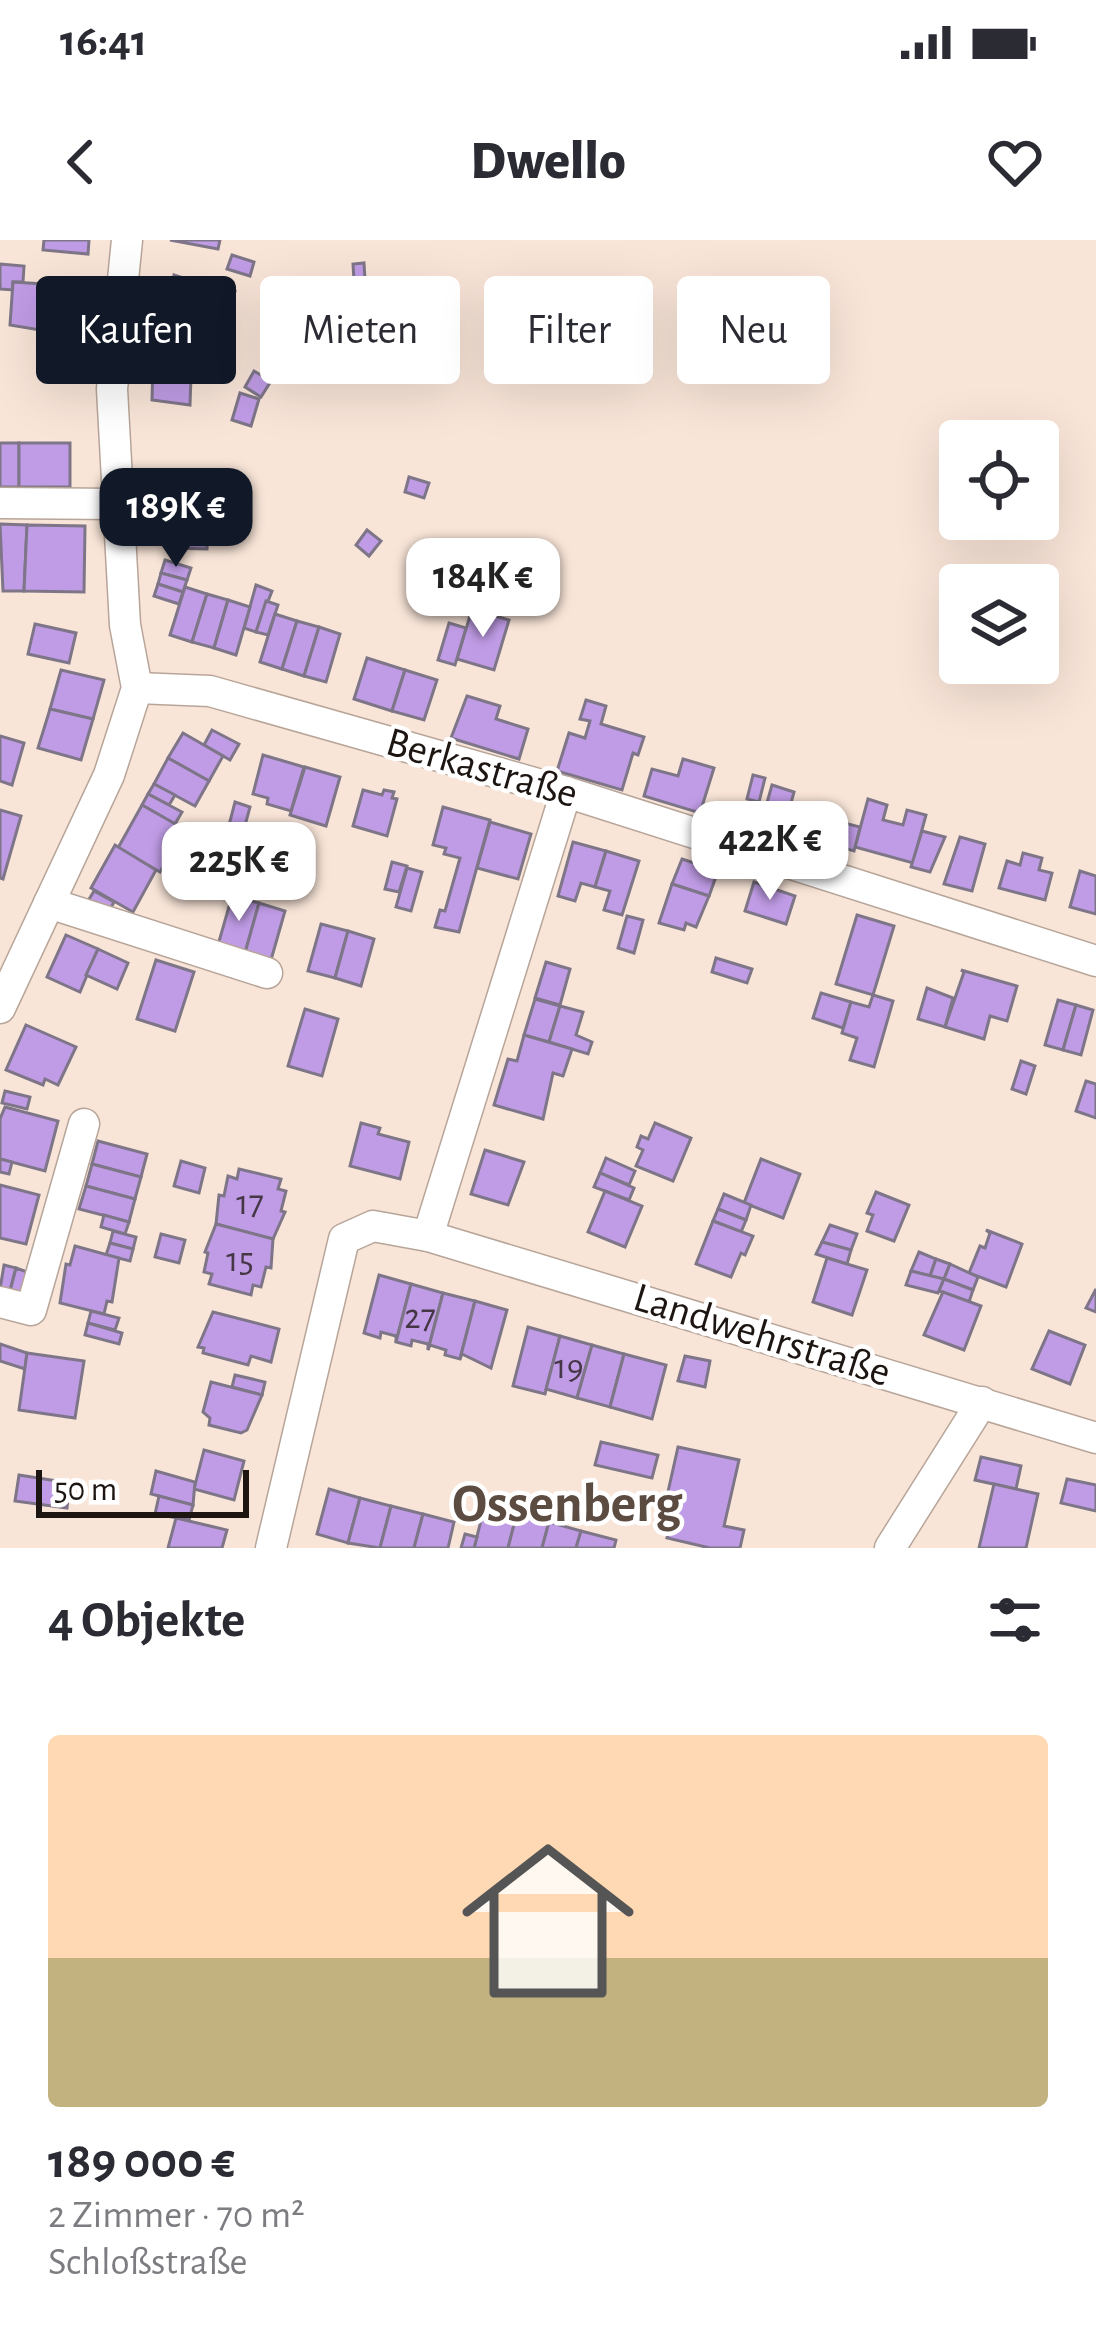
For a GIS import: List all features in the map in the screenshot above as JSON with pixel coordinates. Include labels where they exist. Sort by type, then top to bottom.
[{"type":"street","points":[[0,1008],[109,775],[137,688],[125,625],[112,389],[127,240]]},
{"type":"street","points":[[0,503],[116,504]]},
{"type":"street","name":"Berkastraße","points":[[137,688],[210,691],[566,791],[1096,961]]},
{"type":"street","points":[[428,1236],[566,791]]},
{"type":"street","points":[[49,903],[267,974]]},
{"type":"street","points":[[0,1302],[31,1310],[84,1124]]},
{"type":"street","name":"Landwehrstraße","points":[[271,1548],[344,1239],[373,1226],[428,1236],[1096,1438]]},
{"type":"street","points":[[890,1548],[982,1402]]},
{"type":"building","points":[[44,240],[89,240],[88,254],[43,250]]},
{"type":"building","points":[[170,240],[220,240],[218,249]]},
{"type":"building","points":[[232,255],[254,262],[250,276],[227,269]]},
{"type":"building","points":[[364,263],[365,276],[354,276],[353,264]]},
{"type":"building","points":[[0,264],[24,266],[23,282],[13,282],[13,290],[0,289]]},
{"type":"building","points":[[13,282],[36,284],[36,329],[10,325]]},
{"type":"building","points":[[254,371],[260,375],[260,384],[269,384],[261,397],[245,387]]},
{"type":"building","points":[[152,384],[191,384],[190,405],[152,400]]},
{"type":"building","points":[[240,393],[259,399],[251,426],[232,420]]},
{"type":"building","points":[[0,443],[19,443],[19,487],[0,487]]},
{"type":"building","points":[[19,443],[70,443],[70,487],[19,487]]},
{"type":"building","points":[[409,477],[429,483],[424,498],[405,492]]},
{"type":"building","points":[[163,486],[196,487],[196,507],[162,507]]},
{"type":"building","points":[[170,507],[209,508],[207,549],[169,548]]},
{"type":"building","points":[[0,524],[27,525],[24,591],[3,591]]},
{"type":"building","points":[[27,525],[85,526],[84,592],[24,591]]},
{"type":"building","points":[[367,530],[381,541],[369,556],[356,545]]},
{"type":"building","points":[[165,560],[191,568],[187,580],[161,573]]},
{"type":"building","points":[[161,573],[187,580],[183,592],[158,584]]},
{"type":"building","points":[[158,584],[183,592],[179,604],[154,596]]},
{"type":"building","points":[[256,585],[272,591],[256,632],[244,628]]},
{"type":"building","points":[[185,587],[207,594],[192,642],[170,635]]},
{"type":"building","points":[[207,594],[228,600],[214,648],[192,642]]},
{"type":"building","points":[[228,600],[250,607],[236,655],[214,648]]},
{"type":"building","points":[[266,601],[278,605],[268,635],[256,632]]},
{"type":"building","points":[[472,609],[509,620],[494,670],[457,659]]},
{"type":"building","points":[[275,614],[297,621],[282,669],[260,662]]},
{"type":"building","points":[[297,621],[319,627],[304,676],[282,669]]},
{"type":"building","points":[[449,623],[466,628],[455,665],[438,660]]},
{"type":"building","points":[[35,624],[76,633],[69,663],[28,654]]},
{"type":"building","points":[[319,627],[340,634],[326,682],[304,676]]},
{"type":"building","points":[[367,658],[405,670],[392,711],[354,699]]},
{"type":"building","points":[[61,670],[104,680],[93,719],[50,709]]},
{"type":"building","points":[[405,670],[437,680],[424,720],[392,711]]},
{"type":"building","points":[[467,696],[500,706],[496,719],[528,729],[519,759],[451,738]]},
{"type":"building","points":[[586,700],[606,706],[601,724],[644,737],[638,755],[633,753],[622,790],[557,771],[569,733],[585,738],[590,721],[580,719]]},
{"type":"building","points":[[50,709],[93,719],[81,760],[38,748]]},
{"type":"building","points":[[212,730],[239,744],[230,760],[204,745]]},
{"type":"building","points":[[183,733],[223,756],[209,781],[168,758]]},
{"type":"building","points":[[0,736],[24,743],[12,785],[0,781]]},
{"type":"building","points":[[263,755],[304,767],[291,811],[253,794]]},
{"type":"building","points":[[168,758],[209,781],[195,806],[154,784]]},
{"type":"building","points":[[683,759],[714,768],[700,813],[644,796],[652,769],[678,776]]},
{"type":"building","points":[[305,767],[340,777],[326,826],[290,815]]},
{"type":"building","points":[[753,775],[765,778],[759,802],[747,799]]},
{"type":"building","points":[[154,784],[175,795],[169,805],[148,794]]},
{"type":"building","points":[[772,785],[794,792],[790,807],[825,818],[816,848],[759,831]]},
{"type":"building","points":[[363,790],[382,795],[384,790],[394,792],[392,798],[397,799],[387,836],[353,826]]},
{"type":"building","points":[[148,794],[182,812],[175,824],[142,805]]},
{"type":"building","points":[[868,799],[887,805],[883,820],[903,825],[907,810],[926,815],[913,863],[855,847]]},
{"type":"building","points":[[235,802],[250,807],[243,833],[228,829]]},
{"type":"building","points":[[142,805],[184,829],[160,872],[118,848]]},
{"type":"building","points":[[443,807],[490,820],[459,932],[435,927],[440,910],[445,911],[460,858],[433,845]]},
{"type":"building","points":[[0,810],[21,816],[3,879],[0,878]]},
{"type":"building","points":[[490,822],[531,834],[518,879],[477,868]]},
{"type":"building","points":[[844,823],[860,827],[854,851],[833,845]]},
{"type":"building","points":[[922,831],[945,837],[930,872],[911,867]]},
{"type":"building","points":[[960,837],[985,844],[972,891],[944,884]]},
{"type":"building","points":[[573,842],[606,851],[595,887],[581,883],[575,901],[558,896]]},
{"type":"building","points":[[115,845],[156,870],[133,912],[91,888]]},
{"type":"building","points":[[606,851],[639,861],[622,915],[604,910],[610,891],[595,887]]},
{"type":"building","points":[[1023,853],[1042,858],[1039,870],[1052,873],[1045,900],[999,888],[1007,861],[1020,865]]},
{"type":"building","points":[[682,859],[718,871],[709,896],[672,884]]},
{"type":"building","points":[[392,862],[407,866],[399,892],[385,889]]},
{"type":"building","points":[[407,868],[422,872],[411,911],[396,907]]},
{"type":"building","points":[[1080,871],[1096,876],[1096,914],[1070,907]]},
{"type":"building","points":[[754,882],[795,896],[786,924],[745,911]]},
{"type":"building","points":[[672,884],[709,896],[696,927],[686,923],[684,930],[659,923]]},
{"type":"building","points":[[94,891],[114,902],[108,913],[88,901]]},
{"type":"building","points":[[232,896],[259,903],[245,953],[218,945]]},
{"type":"building","points":[[259,903],[285,911],[271,960],[245,953]]},
{"type":"building","points":[[857,915],[894,926],[873,995],[836,984]]},
{"type":"building","points":[[627,916],[643,920],[634,953],[618,948]]},
{"type":"building","points":[[321,924],[348,931],[335,978],[308,971]]},
{"type":"building","points":[[348,931],[374,939],[361,986],[335,978]]},
{"type":"building","points":[[66,935],[98,949],[80,992],[47,977]]},
{"type":"building","points":[[98,949],[128,963],[117,989],[86,975]]},
{"type":"building","points":[[716,958],[752,969],[747,983],[712,972]]},
{"type":"building","points":[[156,960],[194,972],[175,1031],[137,1019]]},
{"type":"building","points":[[546,962],[570,969],[560,1005],[535,998]]},
{"type":"building","points":[[961,970],[1017,986],[1007,1021],[990,1016],[984,1039],[945,1027]]},
{"type":"building","points":[[927,988],[953,998],[945,1027],[918,1019]]},
{"type":"building","points":[[821,993],[851,1002],[843,1028],[813,1018]]},
{"type":"building","points":[[873,995],[893,1001],[874,1067],[850,1060],[857,1038],[842,1033],[851,1002],[869,1007]]},
{"type":"building","points":[[535,999],[560,1006],[549,1042],[524,1035]]},
{"type":"building","points":[[1058,1000],[1076,1005],[1063,1050],[1045,1045]]},
{"type":"building","points":[[1076,1005],[1093,1010],[1081,1055],[1063,1050]]},
{"type":"building","points":[[560,1006],[583,1012],[576,1035],[592,1042],[588,1054],[549,1042]]},
{"type":"building","points":[[305,1009],[338,1019],[322,1076],[288,1066]]},
{"type":"building","points":[[26,1025],[76,1047],[58,1085],[45,1079],[43,1085],[6,1070]]},
{"type":"building","points":[[524,1035],[572,1049],[563,1076],[553,1073],[543,1119],[494,1105],[508,1059],[517,1061]]},
{"type":"building","points":[[1021,1061],[1035,1066],[1026,1094],[1012,1089]]},
{"type":"building","points":[[1086,1081],[1096,1084],[1096,1118],[1076,1111]]},
{"type":"building","points":[[5,1091],[30,1097],[27,1109],[2,1103]]},
{"type":"building","points":[[5,1107],[58,1121],[45,1171],[0,1159],[0,1119]]},
{"type":"building","points":[[361,1123],[380,1128],[378,1134],[409,1142],[400,1179],[350,1166]]},
{"type":"building","points":[[655,1123],[691,1138],[673,1181],[636,1166],[643,1150],[637,1147],[641,1136],[648,1139]]},
{"type":"building","points":[[98,1141],[147,1154],[141,1177],[92,1164]]},
{"type":"building","points":[[485,1150],[524,1162],[508,1205],[471,1194]]},
{"type":"building","points":[[606,1158],[635,1171],[629,1185],[600,1173]]},
{"type":"building","points":[[0,1159],[12,1162],[9,1174],[0,1172]]},
{"type":"building","points":[[761,1159],[800,1174],[783,1218],[744,1203]]},
{"type":"building","points":[[181,1161],[205,1168],[199,1193],[174,1186]]},
{"type":"building","points":[[92,1164],[141,1177],[135,1199],[86,1186]]},
{"type":"building","points":[[239,1169],[281,1179],[278,1189],[286,1191],[281,1211],[285,1212],[273,1239],[216,1224],[219,1195],[224,1196],[228,1176],[237,1179]]},
{"type":"building","points":[[600,1173],[634,1188],[629,1200],[594,1187]]},
{"type":"building","points":[[0,1185],[39,1195],[26,1244],[0,1238]]},
{"type":"building","points":[[86,1186],[135,1199],[129,1222],[79,1209]]},
{"type":"building","points":[[605,1191],[642,1206],[625,1247],[588,1232]]},
{"type":"building","points":[[876,1192],[909,1205],[894,1241],[867,1231],[873,1215],[867,1213]]},
{"type":"building","points":[[724,1194],[751,1205],[746,1220],[718,1209]]},
{"type":"building","points":[[718,1209],[746,1220],[741,1232],[713,1221]]},
{"type":"building","points":[[104,1215],[129,1222],[125,1234],[101,1227]]},
{"type":"building","points":[[713,1221],[753,1236],[731,1277],[696,1264]]},
{"type":"building","points":[[216,1224],[273,1239],[271,1268],[266,1267],[261,1287],[253,1285],[251,1295],[209,1284],[212,1274],[204,1272],[205,1252]]},
{"type":"building","points":[[830,1225],[857,1234],[851,1250],[822,1242]]},
{"type":"building","points":[[986,1230],[1022,1244],[1006,1287],[969,1273],[980,1246],[985,1248],[990,1233]]},
{"type":"building","points":[[113,1231],[136,1237],[133,1249],[110,1243]]},
{"type":"building","points":[[161,1234],[185,1240],[179,1263],[155,1257]]},
{"type":"building","points":[[822,1242],[851,1250],[847,1264],[816,1254]]},
{"type":"building","points":[[110,1243],[133,1249],[130,1261],[106,1255]]},
{"type":"building","points":[[75,1246],[119,1258],[112,1302],[107,1301],[104,1314],[60,1303],[66,1264],[70,1265]]},
{"type":"building","points":[[919,1252],[936,1259],[930,1276],[911,1271]]},
{"type":"building","points":[[827,1258],[867,1270],[852,1315],[813,1302]]},
{"type":"building","points":[[936,1259],[950,1264],[944,1279],[930,1276]]},
{"type":"building","points":[[950,1264],[978,1277],[973,1290],[944,1279]]},
{"type":"building","points":[[4,1265],[16,1268],[10,1291],[0,1289]]},
{"type":"building","points":[[16,1268],[27,1272],[21,1295],[10,1291]]},
{"type":"building","points":[[911,1271],[944,1279],[938,1293],[906,1285]]},
{"type":"building","points":[[379,1275],[411,1284],[396,1342],[396,1336],[364,1333]]},
{"type":"building","points":[[944,1279],[973,1290],[969,1302],[939,1291]]},
{"type":"building","points":[[411,1284],[443,1293],[428,1350],[428,1344],[412,1340],[411,1346],[396,1342]]},
{"type":"building","points":[[1096,1289],[1096,1312],[1086,1308]]},
{"type":"building","points":[[943,1292],[981,1306],[964,1350],[924,1335]]},
{"type":"building","points":[[443,1293],[475,1301],[460,1359],[430,1345],[428,1350]]},
{"type":"building","points":[[475,1301],[507,1310],[491,1368],[462,1354],[460,1359]]},
{"type":"building","points":[[91,1311],[119,1318],[115,1330],[88,1323]]},
{"type":"building","points":[[213,1312],[279,1329],[271,1362],[251,1356],[248,1365],[203,1353],[204,1348],[198,1347]]},
{"type":"building","points":[[88,1323],[122,1333],[119,1344],[85,1335]]},
{"type":"building","points":[[528,1327],[560,1336],[545,1394],[513,1386]]},
{"type":"building","points":[[1049,1331],[1085,1345],[1070,1384],[1032,1369]]},
{"type":"building","points":[[560,1336],[592,1345],[577,1398],[546,1389]]},
{"type":"building","points":[[0,1344],[27,1353],[25,1369],[0,1361]]},
{"type":"building","points":[[592,1345],[624,1354],[610,1407],[577,1398]]},
{"type":"building","points":[[27,1353],[84,1361],[75,1418],[19,1410]]},
{"type":"building","points":[[624,1354],[666,1365],[652,1419],[610,1407]]},
{"type":"building","points":[[685,1356],[710,1361],[705,1387],[678,1381]]},
{"type":"building","points":[[235,1375],[265,1382],[262,1395],[232,1387]]},
{"type":"building","points":[[211,1382],[262,1395],[247,1430],[241,1433],[209,1425],[210,1418],[203,1412]]},
{"type":"building","points":[[601,1442],[658,1455],[652,1478],[595,1465]]},
{"type":"building","points":[[678,1447],[739,1460],[724,1526],[744,1530],[740,1548],[710,1548],[667,1538],[670,1525],[661,1523]]},
{"type":"building","points":[[204,1450],[244,1461],[234,1500],[194,1489]]},
{"type":"building","points":[[981,1457],[1021,1466],[1016,1489],[975,1480]]},
{"type":"building","points":[[156,1471],[195,1482],[193,1505],[151,1494]]},
{"type":"building","points":[[19,1475],[70,1483],[67,1508],[15,1501]]},
{"type":"building","points":[[1067,1479],[1096,1485],[1096,1511],[1061,1503]]},
{"type":"building","points":[[994,1484],[1038,1494],[1026,1548],[979,1548]]},
{"type":"building","points":[[329,1489],[360,1498],[348,1543],[317,1534]]},
{"type":"building","points":[[159,1496],[193,1505],[189,1520],[155,1514]]},
{"type":"building","points":[[360,1498],[391,1506],[380,1548],[348,1543]]},
{"type":"building","points":[[485,1505],[517,1513],[508,1548],[474,1548]]},
{"type":"building","points":[[391,1506],[423,1514],[414,1548],[380,1548]]},
{"type":"building","points":[[517,1513],[549,1522],[542,1548],[508,1548]]},
{"type":"building","points":[[423,1514],[454,1522],[448,1548],[414,1548]]},
{"type":"building","points":[[176,1518],[227,1530],[222,1548],[168,1548]]},
{"type":"building","points":[[549,1522],[581,1531],[576,1548],[542,1548]]},
{"type":"building","points":[[581,1531],[616,1540],[614,1548],[576,1548]]},
{"type":"building","points":[[465,1534],[477,1537],[474,1548],[461,1548]]},
{"type":"district","name":"Ossenberg","points":[[567,1505]]}]
